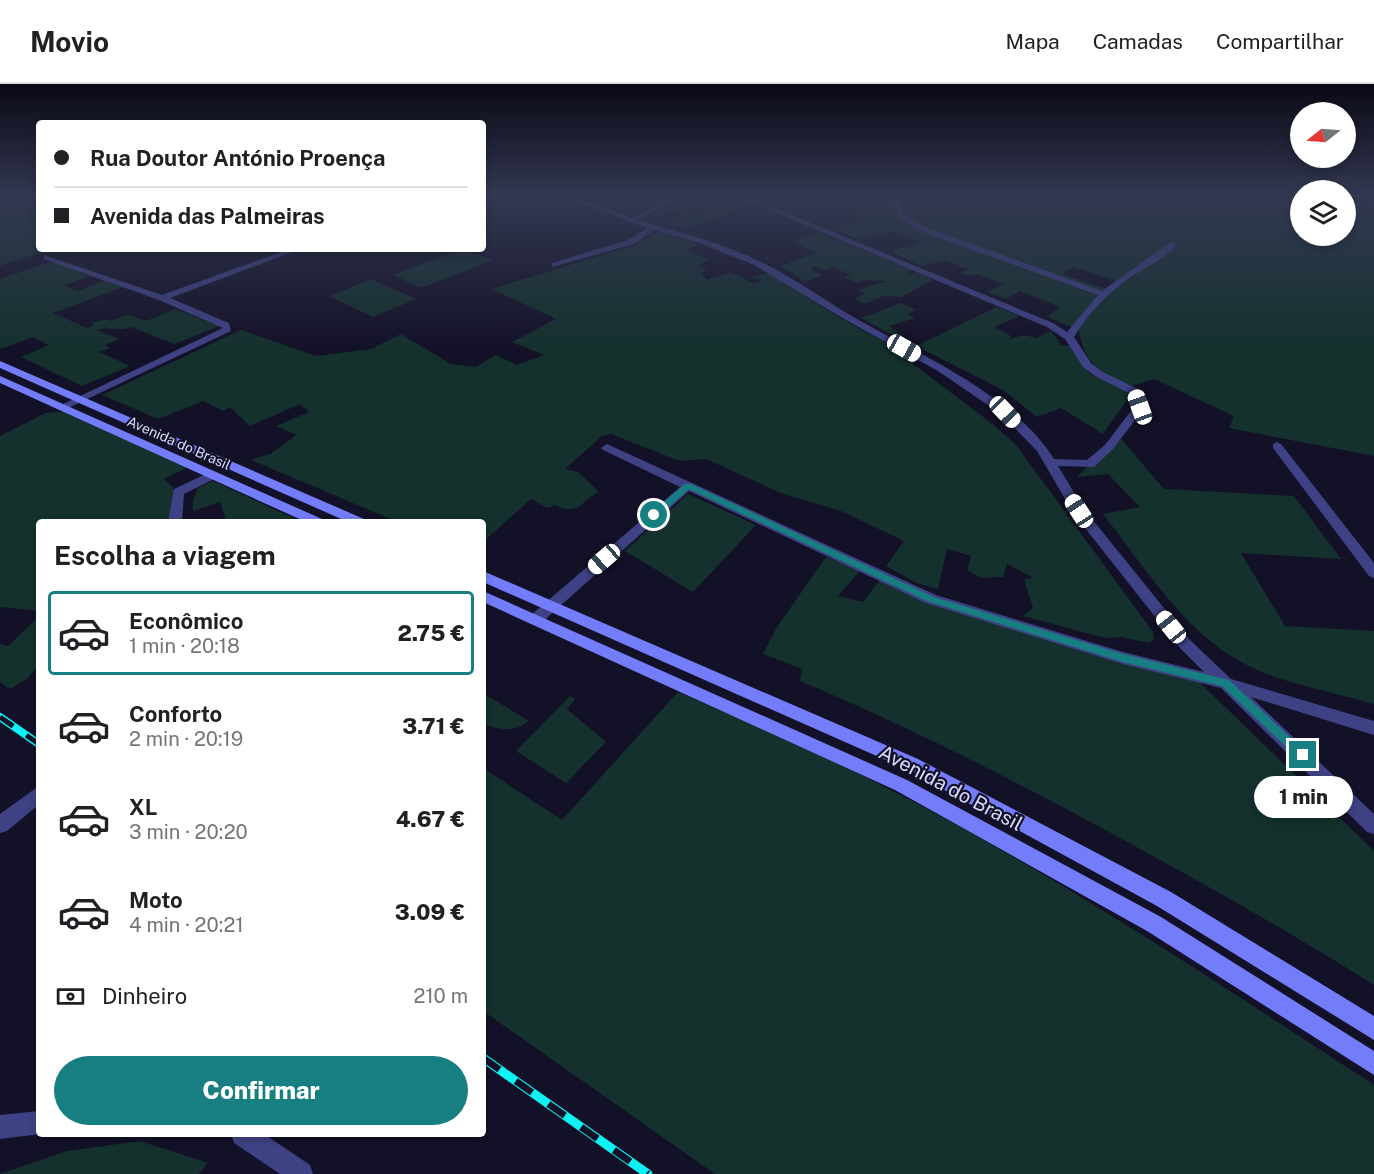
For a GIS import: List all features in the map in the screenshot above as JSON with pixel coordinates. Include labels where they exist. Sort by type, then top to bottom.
[{"type":"main road","name":"Avenida do Brasil","points":[[0,364],[352,519]]},
{"type":"main road","name":"Avenida do Brasil","points":[[0,379],[310,519]]},
{"type":"main road","name":"Avenida do Brasil","points":[[486,577],[912,764],[1164,899],[1374,1029]]},
{"type":"main road","name":"Avenida do Brasil","points":[[486,598],[901,784],[1154,924],[1374,1064]]},
{"type":"street","points":[[555,265],[612,248]]},
{"type":"street","points":[[719,248],[757,263],[942,369],[1005,412],[1051,462],[1053,471],[1079,511],[1184,643],[1320,771],[1374,826]]},
{"type":"street","points":[[864,248],[1050,325],[1069,337],[1087,365],[1099,374],[1134,391],[1140,407],[1109,447],[1090,464],[1051,462]]},
{"type":"street","points":[[975,248],[1103,294]]},
{"type":"street","points":[[1069,337],[1083,314],[1103,294],[1138,269],[1161,257],[1169,248]]},
{"type":"street","points":[[162,298],[277,252]]},
{"type":"street","points":[[47,257],[162,298],[226,325],[228,329],[62,407]]},
{"type":"street","points":[[1277,446],[1374,573]]},
{"type":"street","points":[[607,448],[931,599],[1123,658],[1225,683],[1374,728]]},
{"type":"street","points":[[175,519],[178,492],[212,475]]},
{"type":"street","points":[[535,620],[688,486]]},
{"type":"street","points":[[0,825],[36,796]]},
{"type":"street","points":[[0,1128],[36,1123]]},
{"type":"street","points":[[247,1137],[300,1174]]},
{"type":"green space","points":[[0,248],[36,248],[36,252],[48,252],[29,256],[0,266]]},
{"type":"green space","points":[[626,248],[690,248],[685,250],[710,259],[698,265],[707,270],[700,273],[707,280],[731,272],[754,284],[763,280],[752,277],[769,273],[845,321],[915,358],[913,364],[995,426],[1016,445],[1153,632],[1154,640],[1149,643],[1121,637],[1105,638],[1023,616],[1033,608],[1024,579],[1034,578],[1007,564],[1003,577],[982,578],[967,570],[971,556],[947,549],[938,589],[917,583],[886,566],[904,541],[841,511],[781,493],[706,459],[681,461],[611,434],[602,436],[565,469],[578,472],[599,492],[574,509],[555,505],[547,508],[531,499],[486,539],[486,519],[391,519],[251,460],[270,454],[297,435],[276,426],[309,412],[300,404],[250,426],[230,407],[223,411],[203,401],[158,419],[102,395],[241,330],[316,356],[371,349],[401,334],[451,364],[476,367],[496,355],[517,365],[544,355],[512,342],[556,319],[492,289]]},
{"type":"green space","points":[[806,248],[857,248],[911,270],[908,272],[910,274],[915,272],[933,280],[901,297],[884,296],[865,304],[855,299],[866,293],[857,290],[888,281],[862,280],[857,283],[844,277],[850,275],[833,267],[825,270],[815,266],[810,269],[822,275],[805,282],[781,266],[816,253]]},
{"type":"green space","points":[[901,248],[1374,248],[1374,456],[1229,428],[1234,416],[1154,379],[1132,386],[1103,372],[1085,352],[1079,330],[1047,317],[1060,307],[1020,291],[1006,299],[987,292],[1003,284],[977,274],[968,276],[962,273],[968,269],[945,260],[922,266],[890,252]],"holes":[[[1073,267],[1120,282],[1109,290],[1062,274]]]},
{"type":"green space","points":[[454,252],[470,252],[493,260],[421,288],[393,275]]},
{"type":"green space","points":[[54,261],[90,276],[65,285],[77,291],[104,281],[123,287],[53,313],[87,328],[95,325],[91,323],[105,319],[111,321],[128,314],[146,321],[175,309],[219,326],[175,344],[131,327],[97,330],[119,339],[105,345],[110,348],[100,352],[130,366],[82,386],[21,357],[49,345],[33,337],[0,349],[0,279]]},
{"type":"green space","points":[[371,279],[416,299],[373,317],[329,296]]},
{"type":"green space","points":[[901,303],[916,310],[907,314],[915,318],[889,326],[903,335],[896,337],[861,318]]},
{"type":"green space","points":[[997,307],[1019,316],[994,327],[1011,336],[1009,339],[1024,335],[1036,338],[1051,331],[1061,345],[1070,346],[1089,373],[1127,391],[1130,396],[1103,434],[1061,408],[1037,417],[1003,390],[916,346]]},
{"type":"green space","points":[[70,411],[191,466],[164,479],[178,492],[175,519],[36,519],[36,611],[0,607],[0,436],[46,413]]},
{"type":"green space","points":[[1118,435],[1164,489],[1294,496],[1341,559],[1241,553],[1285,626],[1374,631],[1374,704],[1290,682],[1258,670],[1221,650],[1183,616],[1149,576],[1103,514],[1140,507],[1108,474],[1077,477]]},
{"type":"green space","points":[[213,481],[295,519],[226,519],[220,502],[193,511],[193,500],[198,488]]},
{"type":"green space","points":[[688,494],[756,525],[693,592],[625,551]]},
{"type":"green space","points":[[826,557],[861,570],[838,596],[863,602],[880,580],[1193,676],[1374,851],[1374,985],[1250,910],[1122,839],[963,756],[800,681],[802,669],[763,654],[777,627]]},
{"type":"green space","points":[[36,619],[36,669],[28,678],[10,689],[0,682],[0,644],[8,646]]},
{"type":"green space","points":[[678,692],[847,768],[1001,850],[1127,925],[1374,1085],[1374,1174],[715,1174],[486,1013],[486,770],[562,820]]},
{"type":"green space","points":[[486,695],[529,721],[512,729],[486,725]]},
{"type":"green space","points":[[570,696],[575,699],[567,709],[606,742],[566,783],[516,751]]},
{"type":"green space","points":[[140,1141],[208,1163],[199,1174],[0,1174],[67,1151]]},
{"type":"railway","points":[[0,717],[36,742]]},
{"type":"railway","points":[[486,1060],[648,1174]]},
{"type":"route","points":[[654,515],[688,486],[931,599],[1123,658],[1225,683],[1303,755]]}]
